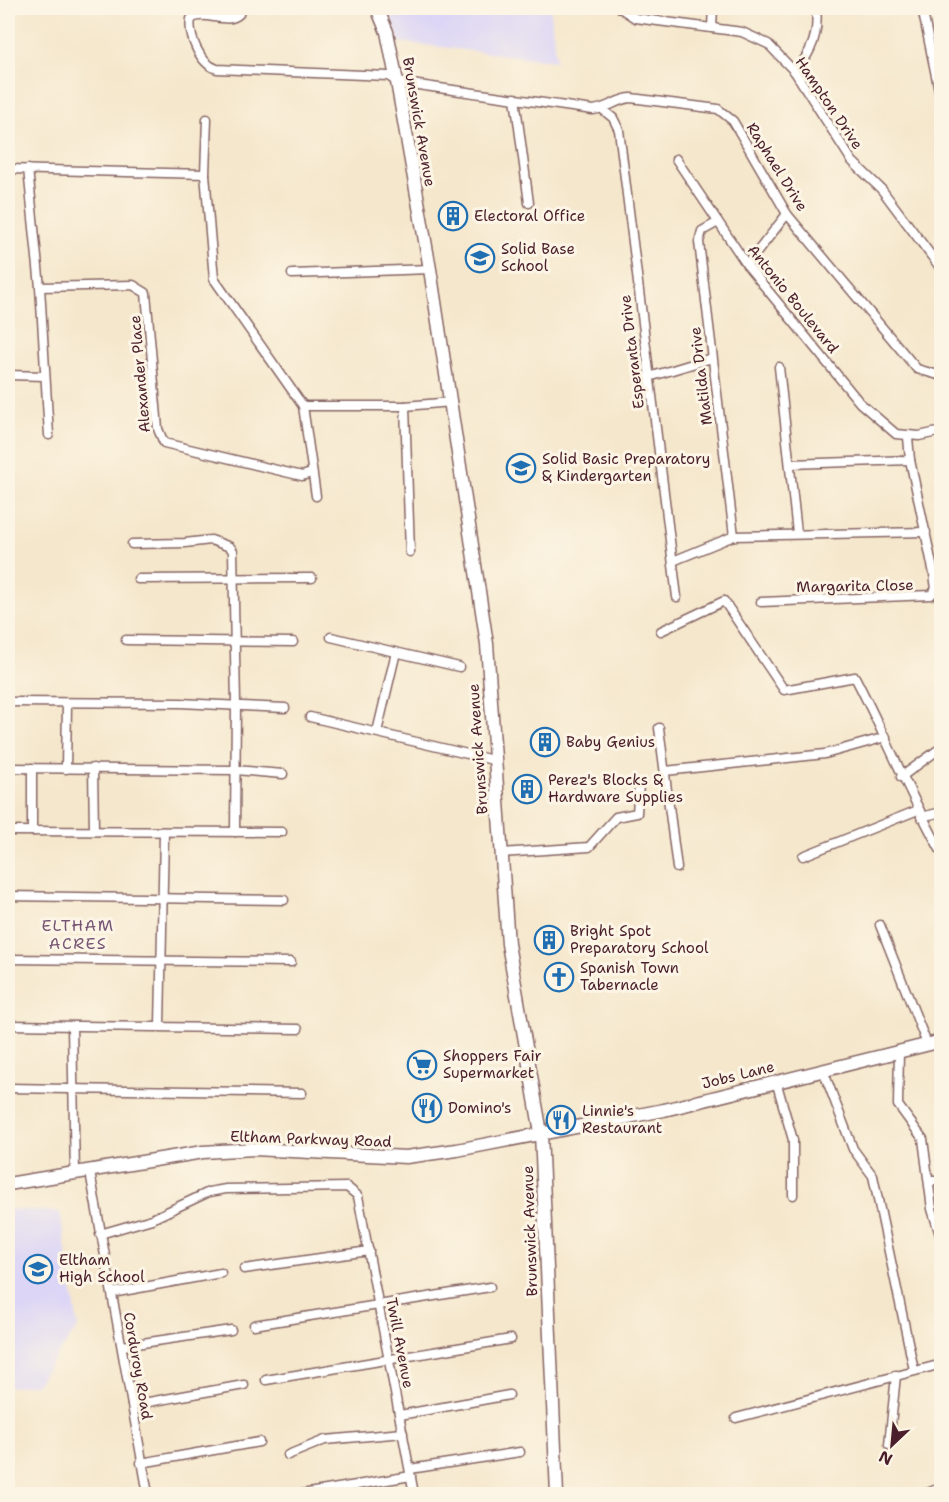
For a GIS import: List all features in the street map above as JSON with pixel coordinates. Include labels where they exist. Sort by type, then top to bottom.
[{"type":"main road","name":"Brunswick Avenue","points":[[377,8],[387,32],[430,269],[487,644],[493,760],[508,944],[541,1133],[556,1494]]},
{"type":"main road","name":"Jobs Lane","points":[[541,1133],[664,1110],[942,1041]]},
{"type":"main road","name":"Eltham Parkway Road","points":[[8,1184],[203,1152],[254,1149],[406,1157],[457,1150],[541,1133]]},
{"type":"street","points":[[241,8],[237,17],[197,15],[191,19],[190,25],[202,60],[208,66],[217,69],[388,76],[397,82],[602,109]]},
{"type":"street","name":"Hampton Drive","points":[[620,8],[635,18],[742,32],[768,44],[795,72],[852,160],[882,190],[942,270]]},
{"type":"street","points":[[712,27],[713,8]]},
{"type":"street","points":[[795,72],[806,60],[815,40],[816,8]]},
{"type":"street","points":[[922,8],[942,105]]},
{"type":"street","points":[[515,98],[529,203]]},
{"type":"street","name":"Raphael Drive","points":[[602,109],[617,99],[631,98],[718,109],[733,121],[787,214],[917,369],[942,376]]},
{"type":"street","name":"Esperanta Drive","points":[[602,109],[613,118],[619,130],[677,597]]},
{"type":"street","points":[[207,119],[205,174],[213,279],[303,406],[313,466],[311,474],[316,496]]},
{"type":"street","name":"Antonio Boulevard","points":[[676,159],[747,264],[860,403],[896,434],[908,437]]},
{"type":"street","points":[[8,169],[205,174]]},
{"type":"street","points":[[28,169],[40,287],[49,435]]},
{"type":"street","points":[[747,264],[787,214]]},
{"type":"street","name":"Matilda Drive","points":[[718,222],[702,231],[699,243],[734,536]]},
{"type":"street","points":[[292,274],[430,269]]},
{"type":"street","name":"Alexander Place","points":[[40,287],[133,285],[146,292],[158,429],[164,443],[302,476],[311,474]]},
{"type":"street","points":[[649,376],[712,358]]},
{"type":"street","points":[[779,367],[797,533]]},
{"type":"street","points":[[8,375],[45,376]]},
{"type":"street","points":[[303,406],[405,406],[452,402]]},
{"type":"street","points":[[405,406],[410,552]]},
{"type":"street","points":[[908,437],[942,431]]},
{"type":"street","name":"Margarita Close","points":[[761,602],[925,598],[931,595],[936,589],[910,460],[908,437]]},
{"type":"street","points":[[790,464],[910,460]]},
{"type":"street","points":[[672,561],[734,536],[926,532]]},
{"type":"street","points":[[132,544],[211,540],[230,547],[233,551],[236,704],[235,832]]},
{"type":"street","points":[[138,579],[312,578]]},
{"type":"street","points":[[661,631],[724,601],[784,690],[855,677],[886,737],[902,777],[942,854]]},
{"type":"street","points":[[331,637],[459,667]]},
{"type":"street","points":[[126,640],[293,642]]},
{"type":"street","points":[[377,732],[396,652]]},
{"type":"street","points":[[8,702],[236,704],[285,708]]},
{"type":"street","points":[[66,769],[67,703]]},
{"type":"street","points":[[310,717],[493,760]]},
{"type":"street","points":[[659,728],[677,868]]},
{"type":"street","points":[[665,771],[825,754],[886,737]]},
{"type":"street","points":[[902,777],[942,747]]},
{"type":"street","points":[[8,768],[236,770],[283,774]]},
{"type":"street","points":[[32,768],[32,831]]},
{"type":"street","points":[[93,768],[94,830]]},
{"type":"street","points":[[501,853],[589,847],[616,817],[638,812],[639,784]]},
{"type":"street","points":[[803,856],[920,813],[942,812]]},
{"type":"street","points":[[8,831],[282,832]]},
{"type":"street","points":[[160,1026],[164,832]]},
{"type":"street","points":[[8,896],[284,900]]},
{"type":"street","points":[[880,925],[927,1044]]},
{"type":"street","points":[[8,958],[291,962]]},
{"type":"street","points":[[8,1025],[298,1029]]},
{"type":"street","points":[[72,1027],[75,1173]]},
{"type":"street","points":[[899,1051],[898,1105],[923,1138],[931,1181],[933,1209],[942,1241]]},
{"type":"street","points":[[823,1070],[853,1149],[873,1176],[914,1370]]},
{"type":"street","points":[[776,1081],[793,1140],[793,1195]]},
{"type":"street","points":[[8,1088],[302,1093]]},
{"type":"street","name":"Corduroy Road","points":[[90,1172],[148,1494]]},
{"type":"street","points":[[931,1181],[942,1181]]},
{"type":"street","name":"Twill Avenue","points":[[100,1233],[152,1220],[209,1192],[226,1189],[347,1187],[358,1196],[414,1494]]},
{"type":"street","points":[[244,1269],[369,1251]]},
{"type":"street","points":[[112,1293],[220,1273]]},
{"type":"street","points":[[254,1325],[379,1307],[490,1287]]},
{"type":"street","points":[[122,1346],[231,1329]]},
{"type":"street","points":[[266,1380],[511,1339]]},
{"type":"street","points":[[736,1418],[942,1364]]},
{"type":"street","points":[[889,1445],[896,1375]]},
{"type":"street","points":[[132,1405],[244,1385]]},
{"type":"street","points":[[400,1416],[509,1395]]},
{"type":"street","points":[[288,1455],[325,1440],[403,1433]]},
{"type":"street","points":[[141,1462],[259,1442]]},
{"type":"street","points":[[302,1494],[520,1452]]},
{"type":"street","points":[[925,1494],[942,1487]]},
{"type":"shaded area","points":[[387,8],[550,8],[556,61],[399,42]]},
{"type":"shaded area","name":"Eltham High School","points":[[8,1209],[60,1212],[78,1327],[36,1384],[8,1387]]},
{"type":"place","name":"Electoral Office","points":[[453,216]]},
{"type":"place","name":"Solid Base School","points":[[480,258]]},
{"type":"place","name":"Solid Basic Preparatory & Kindergarten","points":[[521,468]]},
{"type":"place","name":"Baby Genius","points":[[545,742]]},
{"type":"place","name":"Perez's Blocks & Hardware Supplies","points":[[527,789]]},
{"type":"place","name":"Bright Spot Preparatory School","points":[[549,940]]},
{"type":"place","name":"Spanish Town Tabernacle","points":[[559,977]]},
{"type":"place","name":"Shoppers Fair Supermarket","points":[[422,1065]]},
{"type":"place","name":"Domino's","points":[[427,1108]]},
{"type":"place","name":"Linnie's Restaurant","points":[[561,1120]]},
{"type":"place","name":"Eltham High School","points":[[38,1269]]},
{"type":"district","name":"ELTHAM ACRES","points":[[78,934]]}]
